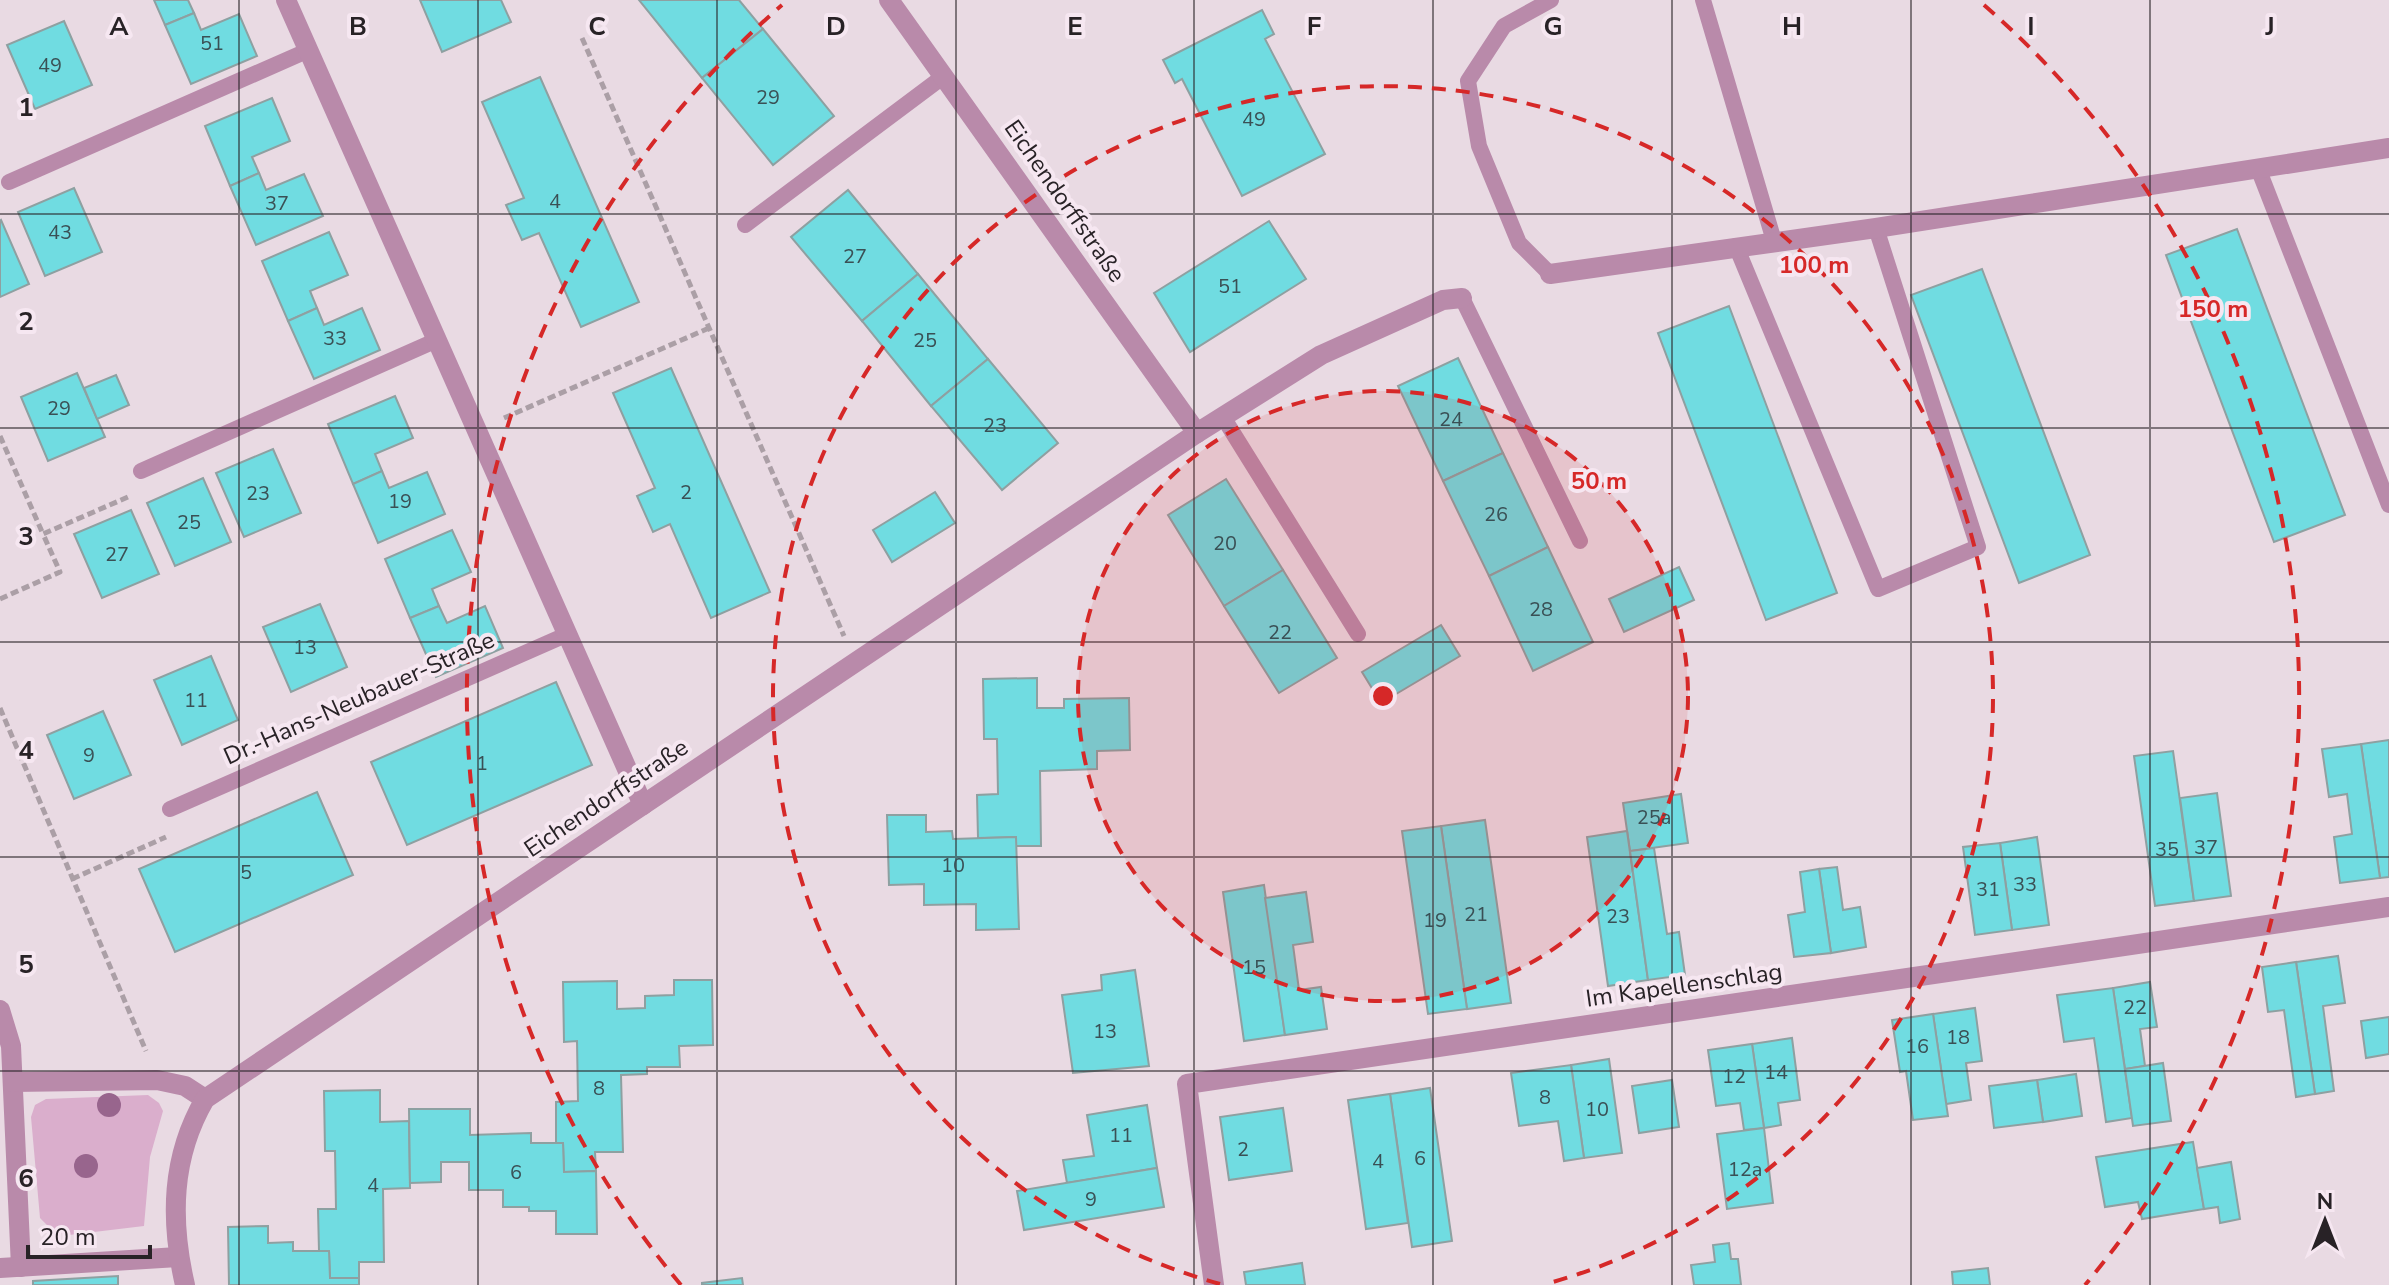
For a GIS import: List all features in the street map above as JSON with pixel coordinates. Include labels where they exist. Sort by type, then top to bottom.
[{"type":"street","points":[[286,0],[643,805]]},
{"type":"street","name":"Eichendorffstraße","points":[[889,0],[1197,433]]},
{"type":"street","points":[[1550,274],[1876,228],[2258,168],[2388,153]]},
{"type":"street","name":"Eichendorffstraße","points":[[185,1285],[178,1257],[175,1205],[179,1163],[190,1124],[205,1099],[1197,433],[1321,355],[1443,300],[1462,298]]},
{"type":"street","name":"Im Kapellenschlag","points":[[1214,1285],[1187,1084],[2389,907]]},
{"type":"street","points":[[0,1010],[11,1046],[13,1082],[10,1268],[178,1257]]},
{"type":"street","points":[[13,1082],[157,1080],[185,1086],[205,1099]]},
{"type":"lane","points":[[1550,274],[1519,243],[1479,146],[1468,81],[1504,26],[1551,0]]},
{"type":"lane","points":[[1703,0],[1774,241]]},
{"type":"lane","points":[[9,182],[309,50]]},
{"type":"lane","points":[[745,225],[944,76]]},
{"type":"lane","points":[[2258,168],[2389,505]]},
{"type":"lane","points":[[1736,246],[1878,589],[1978,547],[1876,228]]},
{"type":"lane","points":[[1462,298],[1580,541]]},
{"type":"lane","points":[[141,471],[437,340]]},
{"type":"lane","points":[[1223,417],[1358,634]]},
{"type":"lane","name":"Dr.-Hans-Neubauer-Straße","points":[[170,809],[568,634]]},
{"type":"path","points":[[582,38],[856,663]]},
{"type":"path","points":[[477,430],[709,328]]},
{"type":"path","points":[[0,436],[60,572],[0,599]]},
{"type":"path","points":[[43,534],[129,496],[141,471]]},
{"type":"path","points":[[0,708],[145,1045]]},
{"type":"path","points":[[72,879],[174,834],[170,809]]},
{"type":"shaded area","points":[[148,1095],[159,1103],[163,1111],[150,1157],[144,1226],[69,1235],[53,1231],[40,1218],[31,1117],[35,1105],[46,1099]]},
{"type":"building","points":[[154,0],[188,0],[194,13],[165,25]]},
{"type":"building","points":[[420,0],[501,0],[511,22],[442,52]]},
{"type":"building","points":[[639,0],[739,0],[763,29],[702,78]]},
{"type":"building","points":[[1262,10],[1274,34],[1265,39],[1325,154],[1242,196],[1182,79],[1175,83],[1163,60]]},
{"type":"building","points":[[194,13],[201,30],[239,14],[257,56],[191,84],[165,25]]},
{"type":"building","points":[[64,21],[92,85],[35,109],[7,45]]},
{"type":"building","points":[[763,29],[834,116],[773,165],[702,78]]},
{"type":"building","points":[[540,77],[639,302],[581,327],[539,233],[522,240],[506,205],[524,198],[482,102]]},
{"type":"building","points":[[272,98],[290,141],[252,157],[259,173],[230,186],[205,126]]},
{"type":"building","points":[[259,173],[266,190],[304,174],[323,216],[256,245],[230,186]]},
{"type":"building","points":[[74,188],[102,252],[45,276],[18,212]]},
{"type":"building","points":[[848,190],[918,274],[862,321],[791,237]]},
{"type":"building","points":[[0,221],[29,284],[0,297]]},
{"type":"building","points":[[1269,221],[1306,279],[1190,352],[1154,293]]},
{"type":"building","points":[[2237,229],[2345,515],[2274,542],[2166,255]]},
{"type":"building","points":[[329,232],[348,275],[310,291],[317,308],[288,321],[262,261]]},
{"type":"building","points":[[1982,269],[2090,555],[2019,583],[1911,295]]},
{"type":"building","points":[[918,274],[988,359],[931,406],[862,321]]},
{"type":"building","points":[[1729,306],[1837,593],[1766,620],[1658,333]]},
{"type":"building","points":[[317,308],[324,325],[362,308],[380,350],[314,379],[288,321]]},
{"type":"building","points":[[1458,358],[1503,453],[1443,481],[1398,386]]},
{"type":"building","points":[[988,359],[1058,443],[1002,490],[931,406]]},
{"type":"building","points":[[671,368],[770,592],[711,618],[670,524],[653,532],[637,496],[655,488],[613,393]]},
{"type":"building","points":[[77,373],[105,437],[48,461],[21,397]]},
{"type":"building","points":[[116,375],[129,405],[97,419],[84,388]]},
{"type":"building","points":[[395,396],[413,438],[375,454],[382,471],[353,484],[328,424]]},
{"type":"building","points":[[273,449],[301,513],[244,537],[216,473]]},
{"type":"building","points":[[1503,453],[1548,547],[1489,576],[1443,481]]},
{"type":"building","points":[[382,471],[389,488],[427,472],[445,514],[378,543],[353,484]]},
{"type":"building","points":[[203,478],[231,542],[175,566],[147,503]]},
{"type":"building","points":[[1226,479],[1283,570],[1224,606],[1168,515]]},
{"type":"building","points":[[935,492],[955,523],[892,562],[873,530]]},
{"type":"building","points":[[131,510],[159,574],[102,598],[74,534]]},
{"type":"building","points":[[452,530],[471,572],[432,589],[439,606],[410,618],[385,559]]},
{"type":"building","points":[[1548,547],[1593,642],[1533,671],[1489,576]]},
{"type":"building","points":[[1679,567],[1694,600],[1624,632],[1609,599]]},
{"type":"building","points":[[1283,570],[1337,658],[1279,693],[1224,606]]},
{"type":"building","points":[[320,604],[347,667],[291,692],[263,627]]},
{"type":"building","points":[[439,606],[447,623],[485,606],[503,648],[436,677],[410,618]]},
{"type":"building","points":[[1441,625],[1460,656],[1381,703],[1362,672]]},
{"type":"building","points":[[211,656],[238,720],[182,745],[154,680]]},
{"type":"building","points":[[1037,678],[1037,708],[1064,708],[1064,699],[1129,698],[1130,750],[1097,751],[1097,769],[1040,771],[1041,846],[1016,846],[1016,837],[978,838],[977,795],[998,794],[997,739],[984,739],[983,679]]},
{"type":"building","points":[[556,682],[592,765],[407,845],[371,762]]},
{"type":"building","points":[[103,711],[131,775],[74,799],[47,735]]},
{"type":"building","points":[[2389,740],[2389,877],[2380,878],[2361,744]]},
{"type":"building","points":[[2361,744],[2380,878],[2340,883],[2334,837],[2352,834],[2347,794],[2329,797],[2322,749]]},
{"type":"building","points":[[2173,751],[2194,901],[2155,906],[2134,756]]},
{"type":"building","points":[[317,792],[353,875],[175,952],[139,869]]},
{"type":"building","points":[[2217,793],[2231,896],[2194,901],[2180,798]]},
{"type":"building","points":[[1681,794],[1688,843],[1630,851],[1623,803]]},
{"type":"building","points":[[887,815],[926,815],[926,832],[952,831],[953,839],[1016,837],[1019,929],[976,930],[976,904],[924,905],[924,884],[889,885]]},
{"type":"building","points":[[1485,820],[1511,1003],[1467,1009],[1441,826]]},
{"type":"building","points":[[1441,826],[1467,1009],[1428,1014],[1402,831]]},
{"type":"building","points":[[1627,831],[1648,980],[1608,986],[1587,837]]},
{"type":"building","points":[[2037,837],[2049,925],[2012,930],[2000,843]]},
{"type":"building","points":[[2000,843],[2012,930],[1975,935],[1963,847]]},
{"type":"building","points":[[1654,848],[1667,934],[1679,932],[1685,975],[1648,980],[1630,851]]},
{"type":"building","points":[[1837,867],[1843,910],[1860,907],[1866,947],[1831,953],[1819,869]]},
{"type":"building","points":[[1819,869],[1831,953],[1794,957],[1788,915],[1805,912],[1800,872]]},
{"type":"building","points":[[1264,885],[1285,1035],[1244,1041],[1223,892]]},
{"type":"building","points":[[1306,892],[1313,942],[1293,945],[1299,990],[1321,987],[1327,1029],[1285,1035],[1265,898]]},
{"type":"building","points":[[2338,956],[2345,1003],[2323,1006],[2334,1091],[2315,1094],[2296,962]]},
{"type":"building","points":[[2296,962],[2315,1094],[2296,1097],[2284,1010],[2268,1012],[2262,967]]},
{"type":"building","points":[[1135,970],[1149,1066],[1073,1073],[1062,995],[1102,990],[1101,975]]},
{"type":"building","points":[[674,980],[712,980],[713,1045],[679,1046],[680,1067],[647,1067],[647,1074],[621,1075],[623,1152],[595,1152],[596,1171],[564,1172],[563,1143],[556,1143],[556,1102],[578,1101],[577,1041],[564,1042],[563,982],[617,981],[617,1009],[645,1008],[645,996],[674,995]]},
{"type":"building","points":[[2150,982],[2157,1027],[2140,1029],[2145,1066],[2125,1069],[2113,988]]},
{"type":"building","points":[[2113,988],[2132,1118],[2106,1122],[2094,1038],[2064,1042],[2057,995]]},
{"type":"building","points":[[1975,1008],[1982,1061],[1966,1063],[1971,1100],[1946,1104],[1933,1014]]},
{"type":"building","points":[[1933,1014],[1948,1116],[1913,1120],[1906,1071],[1900,1072],[1892,1020]]},
{"type":"building","points":[[2389,1017],[2389,1054],[2366,1058],[2361,1021]]},
{"type":"building","points":[[1792,1038],[1800,1100],[1778,1103],[1781,1125],[1764,1128],[1752,1044]]},
{"type":"building","points":[[1752,1044],[1764,1128],[1744,1130],[1740,1103],[1716,1106],[1708,1050]]},
{"type":"building","points":[[1609,1059],[1622,1153],[1584,1158],[1571,1065]]},
{"type":"building","points":[[2163,1063],[2171,1121],[2133,1126],[2125,1069]]},
{"type":"building","points":[[1571,1065],[1584,1158],[1564,1161],[1558,1121],[1519,1126],[1511,1073]]},
{"type":"building","points":[[2076,1074],[2082,1116],[2043,1122],[2037,1080]]},
{"type":"building","points":[[1672,1080],[1679,1127],[1639,1133],[1632,1086]]},
{"type":"building","points":[[2037,1080],[2043,1122],[1994,1128],[1989,1086]]},
{"type":"building","points":[[1430,1088],[1452,1241],[1412,1247],[1390,1094]]},
{"type":"building","points":[[380,1090],[380,1122],[409,1121],[410,1188],[383,1189],[384,1262],[359,1262],[359,1278],[330,1278],[329,1251],[319,1251],[318,1209],[336,1209],[335,1151],[325,1151],[324,1091]]},
{"type":"building","points":[[1390,1094],[1408,1223],[1366,1229],[1348,1100]]},
{"type":"building","points":[[1147,1105],[1157,1168],[1067,1183],[1063,1160],[1094,1156],[1087,1115]]},
{"type":"building","points":[[1283,1108],[1292,1171],[1229,1180],[1220,1117]]},
{"type":"building","points":[[409,1109],[470,1109],[470,1135],[531,1133],[531,1143],[563,1143],[564,1172],[596,1171],[597,1234],[556,1234],[556,1211],[503,1207],[503,1190],[469,1190],[469,1162],[441,1162],[441,1182],[410,1183]]},
{"type":"building","points":[[1764,1128],[1773,1203],[1727,1209],[1717,1134]]},
{"type":"building","points":[[2193,1142],[2204,1209],[2142,1219],[2138,1202],[2105,1207],[2096,1157]]},
{"type":"building","points":[[2231,1162],[2240,1219],[2220,1223],[2218,1207],[2204,1209],[2197,1168]]},
{"type":"building","points":[[1157,1168],[1164,1207],[1024,1230],[1017,1191]]},
{"type":"building","points":[[268,1226],[268,1243],[293,1242],[293,1251],[329,1251],[330,1278],[359,1278],[359,1285],[229,1285],[228,1227]]},
{"type":"building","points":[[1729,1243],[1731,1259],[1738,1259],[1741,1285],[1694,1285],[1691,1265],[1715,1262],[1713,1245]]},
{"type":"building","points":[[1302,1263],[1305,1285],[1246,1285],[1244,1272]]},
{"type":"building","points":[[1988,1268],[1990,1285],[1953,1285],[1952,1272]]},
{"type":"building","points":[[118,1276],[118,1285],[33,1285],[33,1281]]},
{"type":"building","points":[[742,1278],[743,1285],[702,1285],[702,1283]]}]
